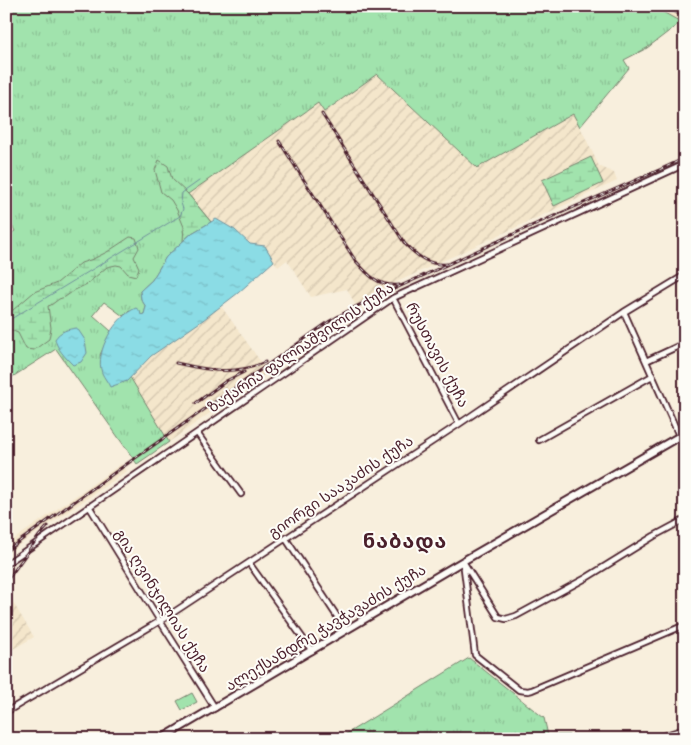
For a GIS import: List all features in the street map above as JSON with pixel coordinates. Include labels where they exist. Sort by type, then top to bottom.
[{"type":"street","name":"ზაქარია ფალიაშვილის ქუჩა","points":[[6,564],[393,298],[685,164]]},
{"type":"street","name":"გიორგი სააკაძის ქუჩა","points":[[6,712],[160,621],[286,539],[624,312],[685,275]]},
{"type":"street","name":"რუსთავის ქუჩა","points":[[393,298],[458,424]]},
{"type":"street","points":[[624,312],[652,376],[682,435],[685,449]]},
{"type":"street","points":[[646,361],[685,343]]},
{"type":"street","points":[[539,440],[652,376]]},
{"type":"street","points":[[197,433],[241,494]]},
{"type":"street","name":"ალექსანდრე ჭავჭავაძის ქუჩა","points":[[161,739],[682,435]]},
{"type":"street","name":"გია ღვინჯილიას ქუჩა","points":[[89,506],[215,708]]},
{"type":"street","points":[[463,562],[498,617],[506,619],[516,616],[586,578],[682,521]]},
{"type":"street","points":[[286,539],[346,630]]},
{"type":"street","points":[[463,562],[475,655],[519,690],[532,690],[685,625]]},
{"type":"street","points":[[249,563],[312,651]]},
{"type":"street","points":[[653,739],[685,729]]},
{"type":"shaded area","points":[[652,6],[679,6],[685,9],[685,24]]},
{"type":"shaded area","points":[[377,74],[477,168],[574,114],[599,166],[614,173],[617,181],[386,287],[357,308],[347,289],[311,297],[287,260],[278,267],[274,261],[250,244],[235,230],[216,219],[211,222],[188,194],[318,103],[324,112]]},
{"type":"shaded area","points":[[221,306],[268,372],[169,442],[130,377],[151,356]]},
{"type":"shaded area","points":[[121,464],[127,471],[6,554],[6,545]]},
{"type":"shaded area","points":[[6,591],[34,637],[6,653]]},
{"type":"green space","points":[[6,6],[652,6],[681,22],[647,48],[624,60],[629,68],[580,127],[573,114],[477,168],[377,74],[324,112],[318,103],[188,194],[211,222],[192,233],[166,257],[152,280],[140,291],[141,299],[146,307],[144,314],[141,315],[129,311],[123,316],[104,302],[93,315],[111,331],[100,355],[127,381],[130,377],[169,442],[137,464],[56,349],[6,381],[6,237],[15,231],[6,215]]},
{"type":"green space","points":[[591,157],[603,183],[554,206],[542,180]]},
{"type":"green space","points":[[159,160],[168,166],[172,179],[188,194],[211,222],[192,233],[183,241],[184,227],[177,210],[171,200],[161,192],[155,170]]},
{"type":"green space","points":[[130,237],[136,238],[139,248],[134,257],[139,268],[136,276],[128,274],[121,266],[107,267],[87,284],[48,306],[51,328],[49,339],[34,350],[26,349],[18,333],[9,327],[6,316],[34,292],[57,283],[81,263],[107,252]]},
{"type":"green space","points":[[469,658],[544,718],[548,735],[569,735],[570,739],[338,739]]},
{"type":"green space","points":[[192,693],[197,702],[182,710],[177,701]]},
{"type":"water","points":[[216,219],[235,230],[250,244],[265,246],[274,261],[238,293],[151,356],[127,381],[110,387],[102,373],[100,364],[108,335],[128,312],[136,308],[140,311],[141,315],[144,314],[146,307],[141,299],[140,291],[152,280],[166,257],[192,233]]},
{"type":"water","points":[[77,328],[85,340],[87,353],[81,362],[73,365],[59,350],[55,339],[64,331]]},
{"type":"waterway","points":[[6,322],[180,216],[183,209],[181,203],[182,193],[199,181]]},
{"type":"railway","points":[[664,6],[685,17]]},
{"type":"railway","points":[[322,114],[405,244],[429,262],[447,264]]},
{"type":"railway","points":[[279,141],[355,260],[369,275],[379,282],[399,285]]},
{"type":"railway","points":[[6,551],[330,321],[355,307],[531,226],[685,158]]},
{"type":"railway","points":[[176,363],[199,368],[232,370],[243,369],[265,362]]},
{"type":"railway","points":[[196,403],[226,381],[244,372]]},
{"type":"railway","points":[[6,582],[48,526]]},
{"type":"district","name":"ნაბადა","points":[[405,542]]}]
